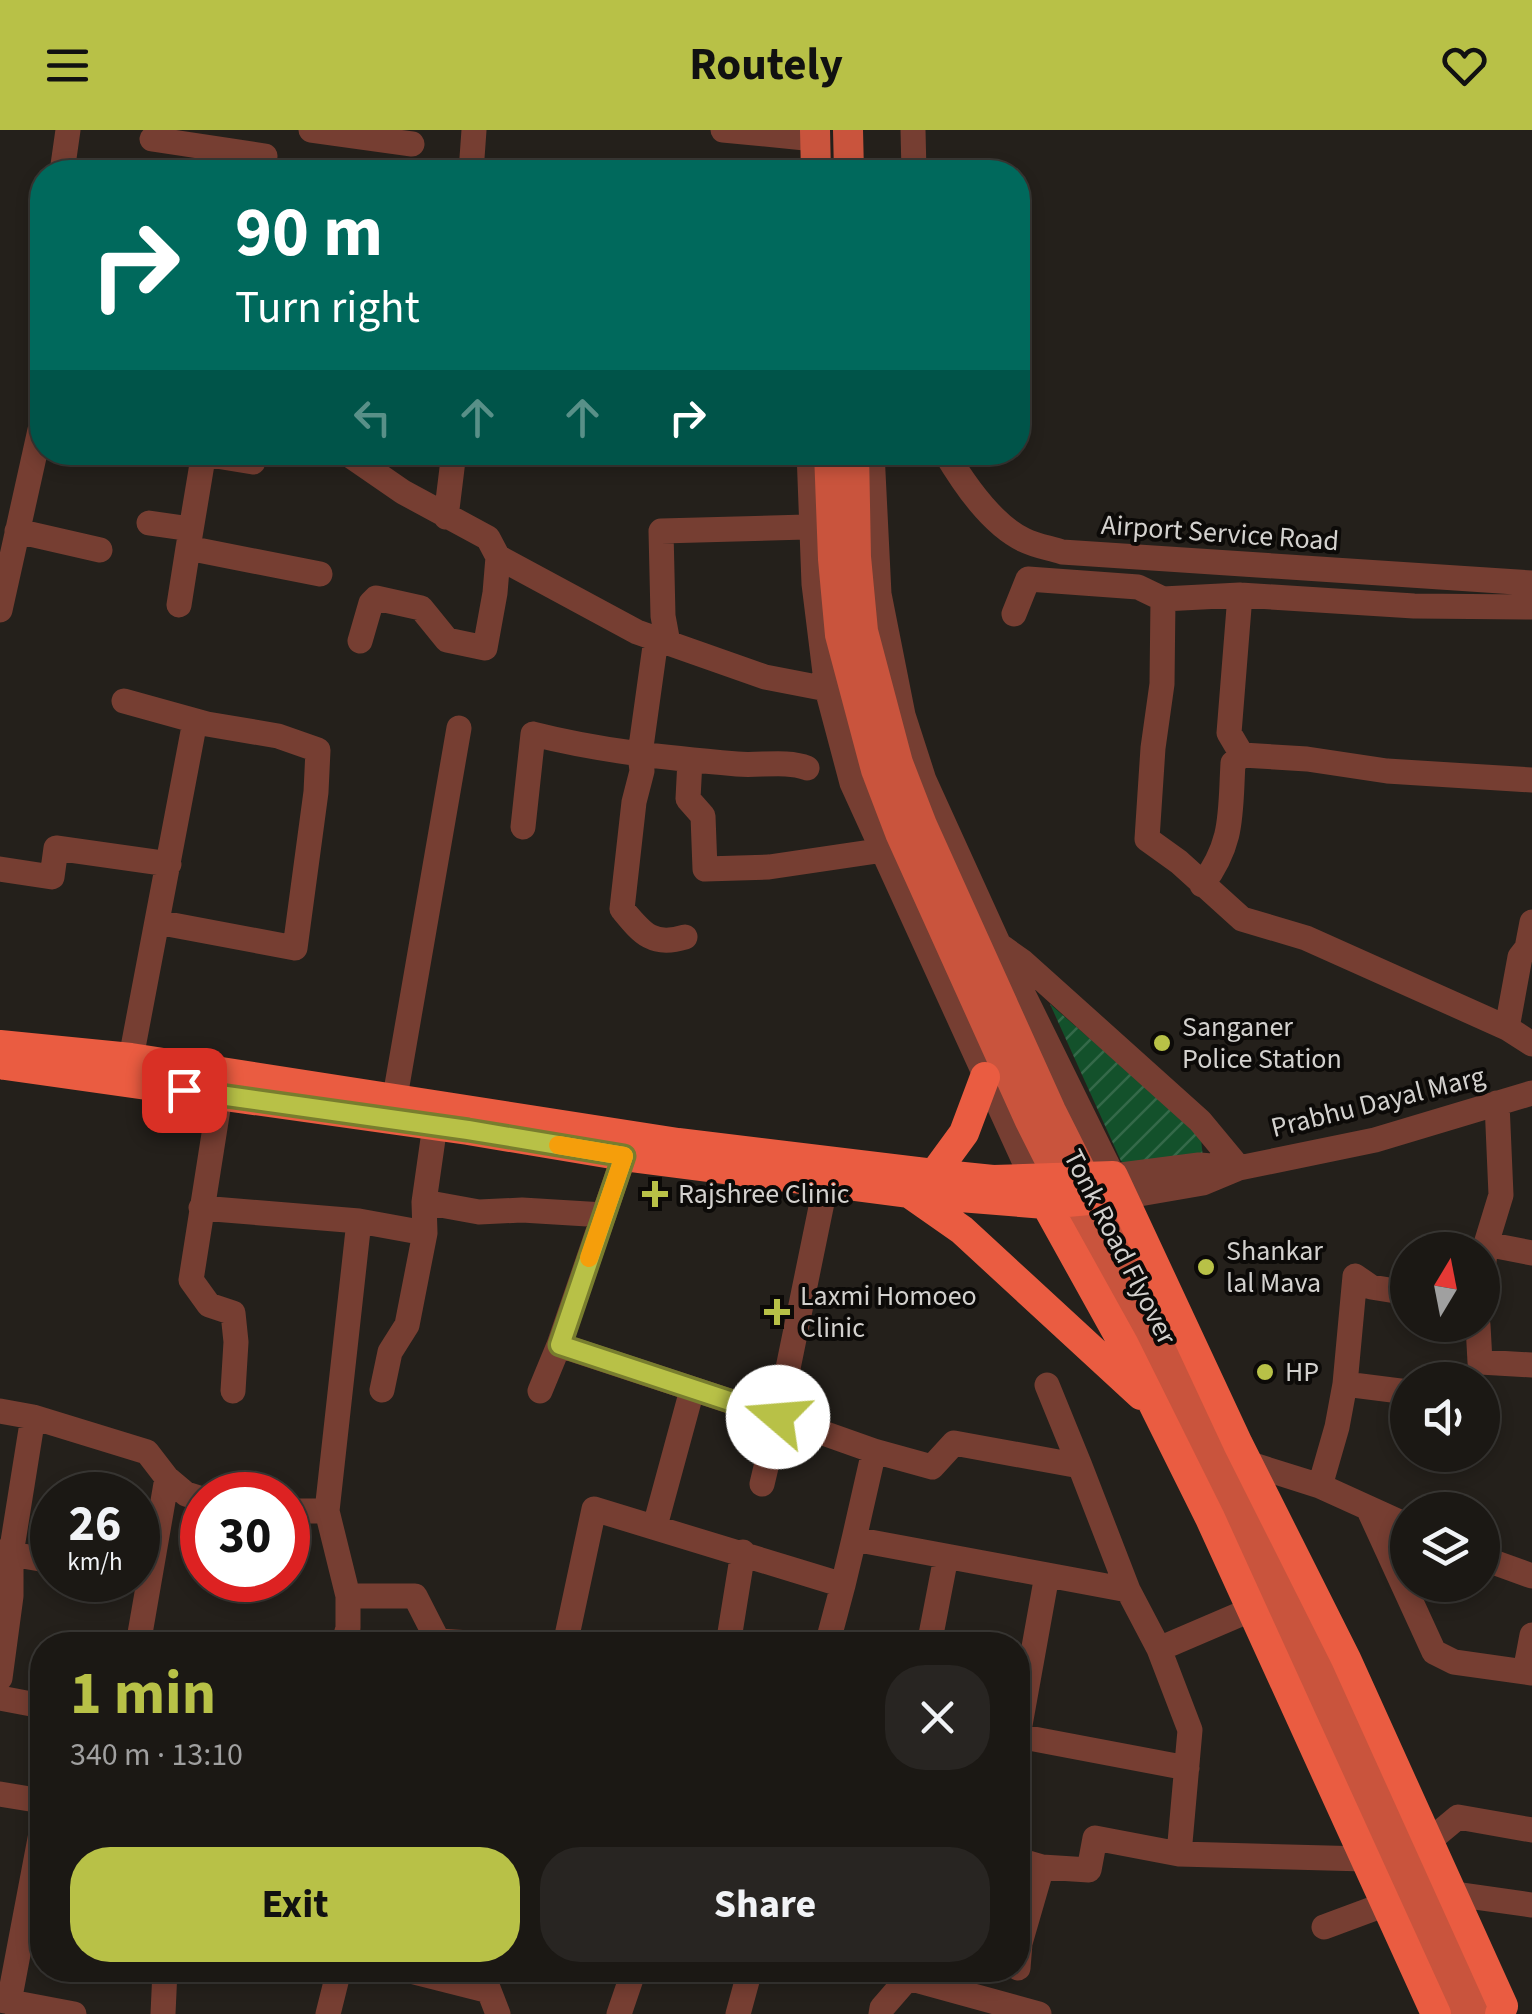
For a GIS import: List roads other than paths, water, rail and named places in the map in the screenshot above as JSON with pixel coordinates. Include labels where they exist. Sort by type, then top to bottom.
[{"type":"highway","points":[[0,1045],[130,1058],[396,1098],[922,1184],[962,1230],[1158,1410]]},
{"type":"highway","points":[[0,1065],[826,1184],[922,1184],[1038,1191],[1117,1186],[1247,1463],[1346,1659],[1454,1894],[1502,2006],[1500,2014]]},
{"type":"highway","points":[[922,1184],[964,1133],[985,1077]]},
{"type":"highway","points":[[1038,1191],[1158,1410],[1256,1615],[1386,1904],[1460,2007]]},
{"type":"main road","points":[[848,130],[849,160]]},
{"type":"main road","points":[[815,135],[816,160]]},
{"type":"main road","name":"Tonk Road Flyover","points":[[830,465],[840,635],[876,770],[900,833],[1030,1121],[1248,1552],[1460,2007]]},
{"type":"main road","name":"Tonk Road Flyover","points":[[854,465],[863,631],[898,762],[922,825],[1050,1111],[1268,1543],[1460,2007]]},
{"type":"street","points":[[64,160],[68,130]]},
{"type":"street","points":[[311,130],[412,144]]},
{"type":"street","points":[[472,160],[474,130]]},
{"type":"street","points":[[724,130],[815,135]]},
{"type":"street","points":[[914,130],[914,160]]},
{"type":"street","points":[[152,139],[265,153]]},
{"type":"street","points":[[0,610],[32,465]]},
{"type":"street","points":[[179,605],[202,465]]},
{"type":"street","points":[[360,641],[370,603],[376,598],[421,608],[447,640],[485,648],[498,557],[488,538],[365,465]]},
{"type":"street","points":[[446,516],[452,465]]},
{"type":"street","points":[[809,465],[814,584],[827,688],[852,783],[1038,1191]]},
{"type":"street","points":[[873,465],[879,594],[903,715],[924,780],[999,946],[1117,1186]]},
{"type":"street","name":"Airport Service Road","points":[[953,465],[997,519],[1022,539],[1062,552],[1532,583]]},
{"type":"street","points":[[149,523],[190,539],[320,574]]},
{"type":"street","points":[[686,937],[669,942],[643,935],[622,909],[634,802],[642,771],[640,754],[662,641],[661,531],[806,527]]},
{"type":"street","points":[[17,531],[100,550]]},
{"type":"street","points":[[498,557],[622,624],[662,641],[765,678],[827,688]]},
{"type":"street","points":[[1014,614],[1028,580],[1138,588],[1163,600],[1240,595],[1414,606],[1532,608]]},
{"type":"street","points":[[1240,595],[1230,733],[1242,755]]},
{"type":"street","points":[[1163,600],[1162,684],[1147,839],[1179,862],[1242,919],[1306,938],[1506,1028],[1532,1044]]},
{"type":"street","points":[[124,701],[195,721],[278,736],[318,750],[316,792],[294,948],[157,922]]},
{"type":"street","points":[[130,1058],[195,721]]},
{"type":"street","points":[[396,1098],[459,728]]},
{"type":"street","points":[[523,827],[533,734],[579,746],[640,754],[807,768]]},
{"type":"street","points":[[1202,884],[1220,860],[1230,830],[1233,763],[1242,755],[1307,759],[1387,771],[1532,780]]},
{"type":"street","points":[[690,760],[688,798],[703,816],[705,869],[770,867],[884,850]]},
{"type":"street","points":[[0,869],[52,877],[56,848],[169,864]]},
{"type":"street","points":[[1506,1028],[1520,957],[1528,948],[1532,922]]},
{"type":"street","points":[[999,946],[1023,962],[1200,1121],[1239,1168]]},
{"type":"street","name":"Prabhu Dayal Marg","points":[[1117,1186],[1203,1183],[1239,1168],[1375,1140],[1532,1093]]},
{"type":"street","points":[[220,1096],[191,1280],[209,1304],[233,1314],[236,1342],[232,1391]]},
{"type":"street","points":[[1490,1232],[1501,1195],[1498,1103]]},
{"type":"street","points":[[382,1390],[390,1352],[407,1325],[425,1233],[424,1202],[435,1125]]},
{"type":"street","points":[[540,1391],[560,1345],[624,1156]]},
{"type":"street","points":[[762,1484],[826,1184]]},
{"type":"street","points":[[424,1202],[479,1212],[522,1210],[604,1216]]},
{"type":"street","points":[[200,1208],[359,1221],[425,1233]]},
{"type":"street","points":[[347,1632],[348,1596],[327,1510],[359,1221]]},
{"type":"street","points":[[1500,1247],[1532,1253]]},
{"type":"street","points":[[1320,1486],[1338,1428],[1355,1276],[1370,1286],[1390,1290]]},
{"type":"street","points":[[560,1345],[932,1467],[954,1444],[1080,1466]]},
{"type":"street","points":[[1500,1368],[1532,1365]]},
{"type":"street","points":[[1345,1384],[1390,1390]]},
{"type":"street","points":[[1047,1385],[1128,1590],[1158,1649],[1190,1730],[1179,1854]]},
{"type":"street","points":[[655,1526],[692,1390]]},
{"type":"street","points":[[0,1411],[33,1417],[148,1452],[180,1489]]},
{"type":"street","points":[[0,1678],[11,1596],[6,1553],[33,1417]]},
{"type":"street","points":[[831,1632],[874,1451]]},
{"type":"street","points":[[1210,1518],[1247,1463],[1320,1486],[1390,1518]]},
{"type":"street","points":[[160,1510],[167,1478]]},
{"type":"street","points":[[1368,1508],[1434,1652],[1454,1662],[1529,1673],[1532,1635]]},
{"type":"street","points":[[568,1632],[594,1509],[844,1585]]},
{"type":"street","points":[[310,1510],[327,1510]]},
{"type":"street","points":[[854,1539],[1128,1590]]},
{"type":"street","points":[[730,1632],[743,1552]]},
{"type":"street","points":[[931,1632],[946,1556]]},
{"type":"street","points":[[1500,1564],[1532,1576]]},
{"type":"street","points":[[1030,1669],[1047,1575]]},
{"type":"street","points":[[348,1596],[415,1596],[433,1632]]},
{"type":"street","points":[[139,1632],[142,1602]]},
{"type":"street","points":[[1158,1649],[1244,1613],[1256,1615]]},
{"type":"street","points":[[0,1698],[30,1704]]},
{"type":"street","points":[[1030,1738],[1186,1768]]},
{"type":"street","points":[[0,1794],[30,1799]]},
{"type":"street","points":[[1428,1842],[1458,1817],[1532,1830]]},
{"type":"street","points":[[1030,1864],[1090,1870],[1095,1838],[1179,1854],[1366,1859]]},
{"type":"street","points":[[30,1884],[5,2001],[74,2014]]},
{"type":"street","points":[[1454,1894],[1532,1905]]},
{"type":"street","points":[[1324,1927],[1386,1904]]},
{"type":"street","points":[[162,2014],[163,1982]]},
{"type":"street","points":[[328,2014],[336,1982]]},
{"type":"street","points":[[452,1982],[490,1992]]},
{"type":"street","points":[[619,2014],[630,1982]]},
{"type":"street","points":[[738,2014],[747,1982]]},
{"type":"street","points":[[881,2014],[901,1982]]},
{"type":"street","points":[[934,1982],[1038,2014]]},
{"type":"street","points":[[1013,2006],[1016,1982]]},
{"type":"place","name":"Sanganer Police Station","points":[[1162,1043]]},
{"type":"place","name":"Rajshree Clinic","points":[[655,1194]]},
{"type":"place","name":"Shankar lal Mava","points":[[1206,1267]]},
{"type":"place","name":"Laxmi Homoeo Clinic","points":[[777,1312]]},
{"type":"place","name":"HP","points":[[1265,1372]]}]
